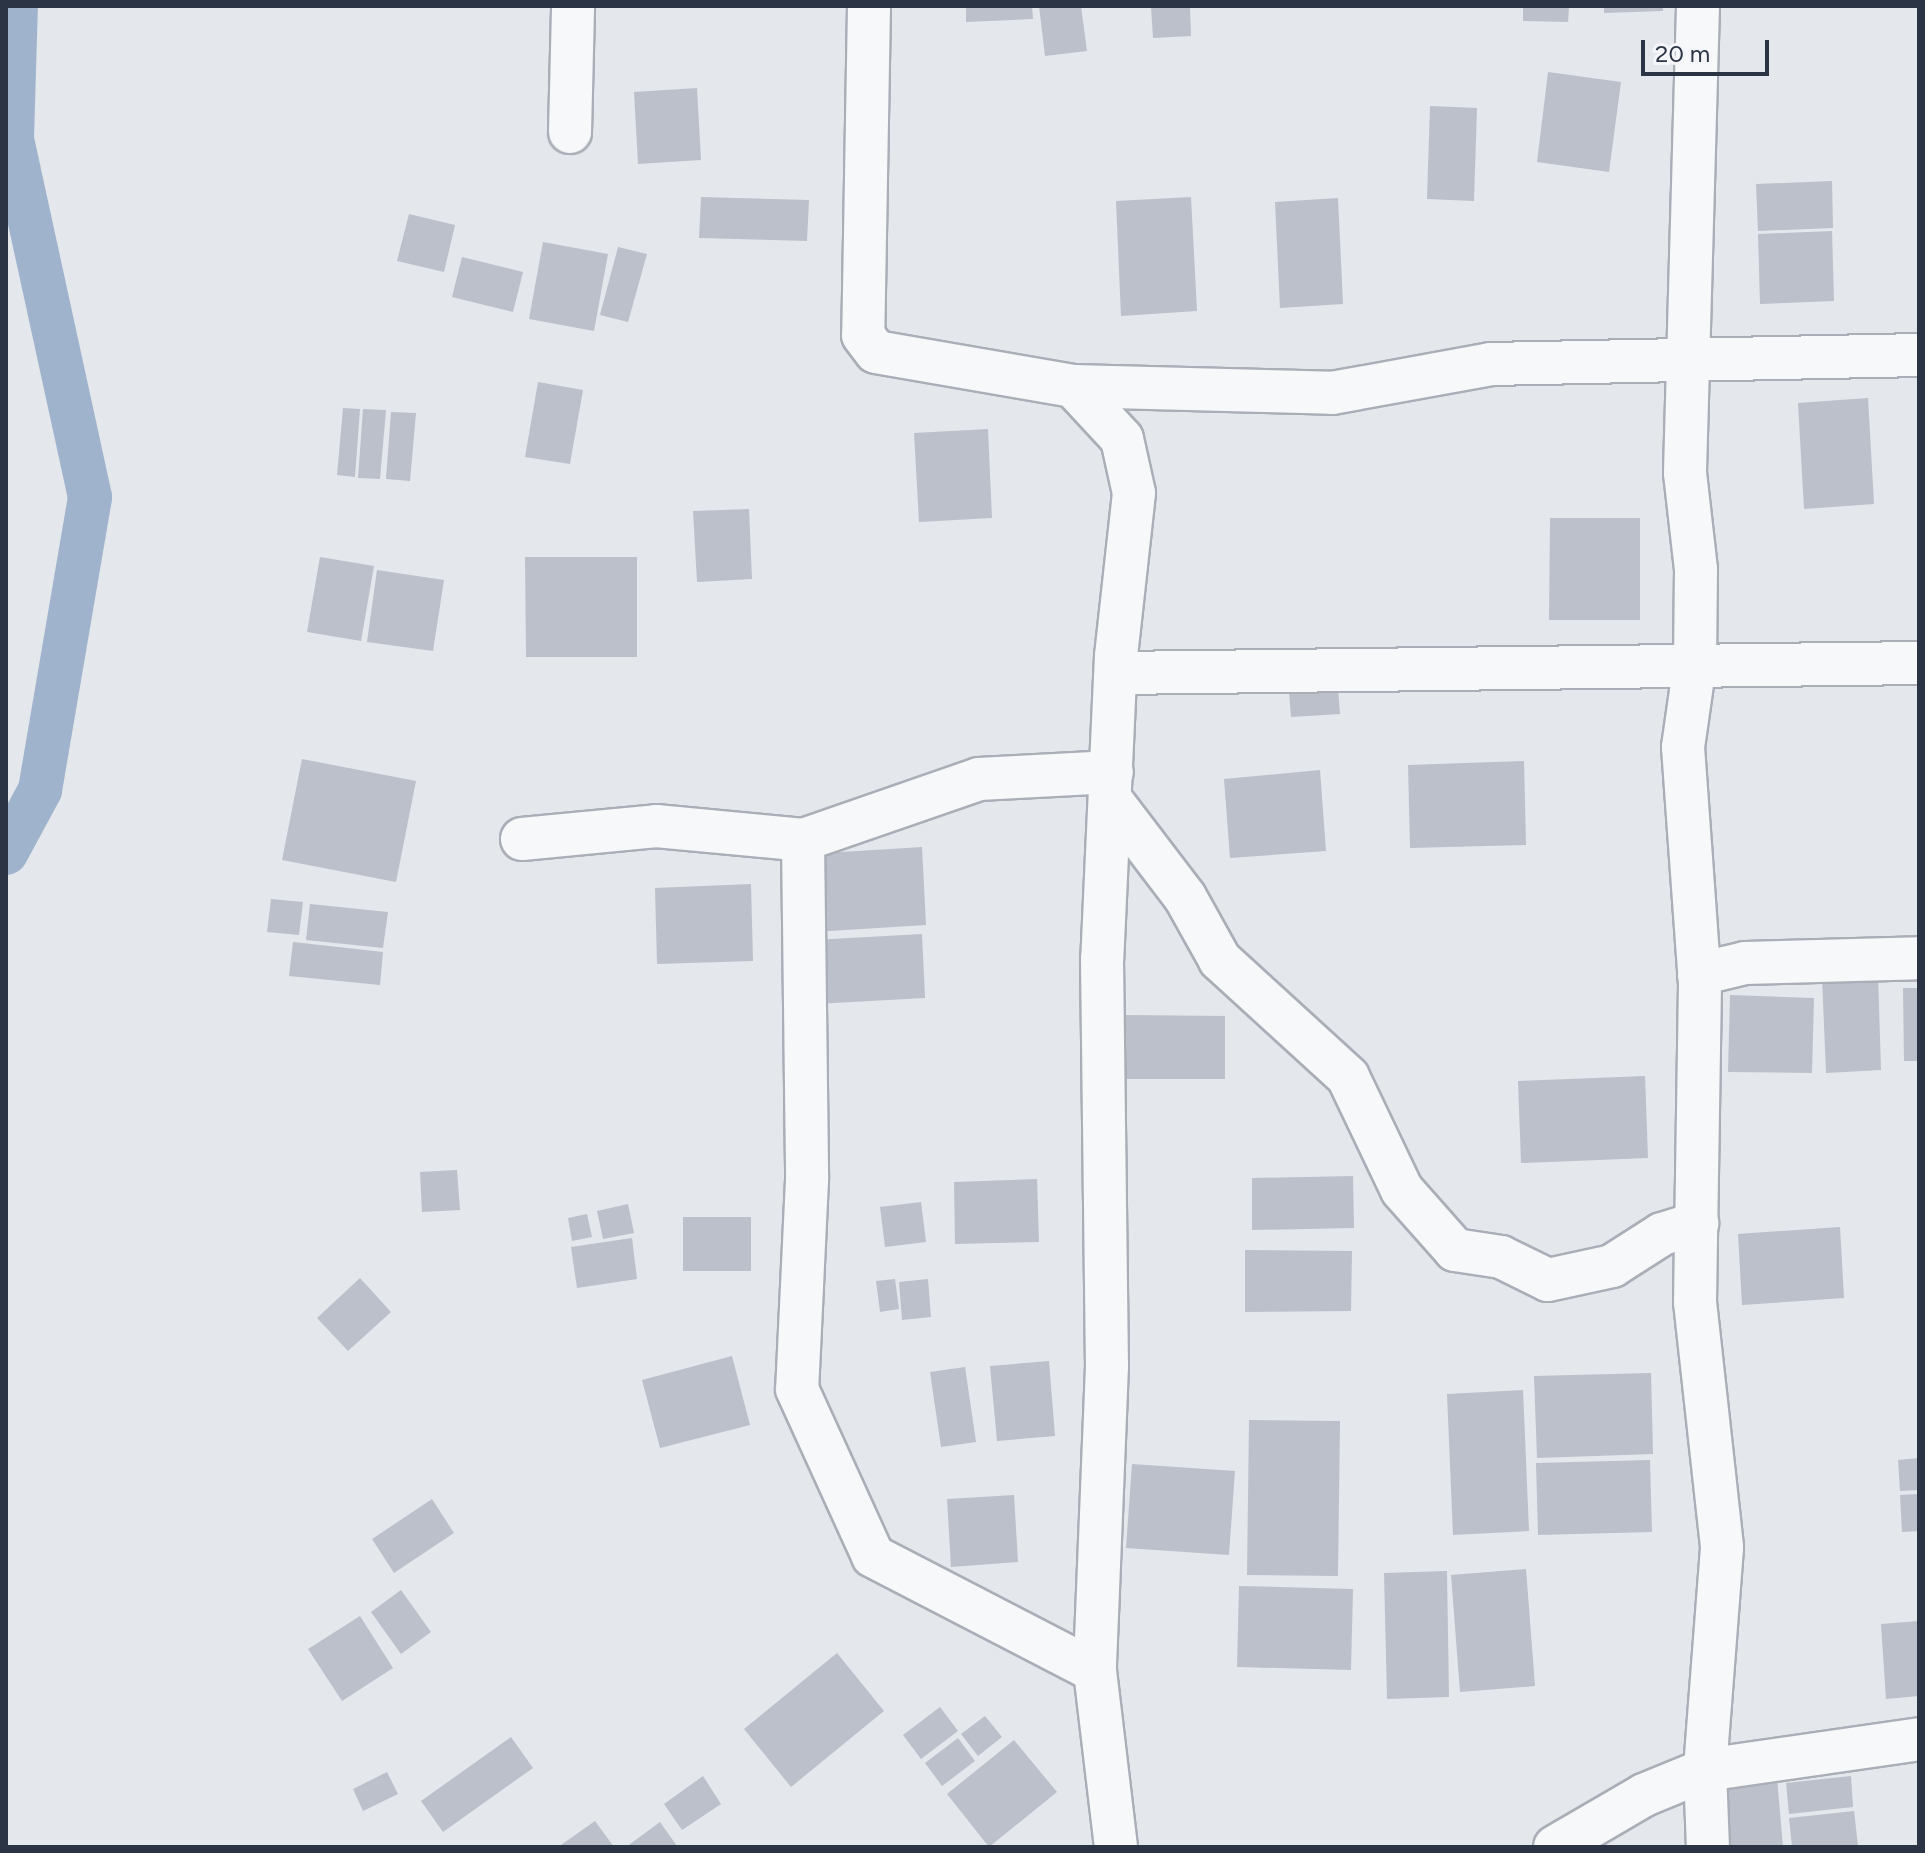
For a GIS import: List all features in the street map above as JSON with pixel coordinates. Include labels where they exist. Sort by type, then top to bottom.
[{"type":"street","points":[[570,132],[573,6]]},
{"type":"street","points":[[869,6],[866,346],[1073,386],[1332,393],[1491,364],[1692,356],[1919,355]]},
{"type":"street","points":[[1698,6],[1692,356],[1685,473],[1696,569],[1695,663],[1683,762],[1699,974],[1698,1349],[1722,1548],[1705,1770],[1708,1847]]},
{"type":"street","points":[[1073,386],[1108,419],[1131,462],[1134,543],[1116,673],[1102,959],[1107,1366],[1095,1671],[1104,1840]]},
{"type":"street","points":[[1116,673],[1695,663],[1919,663]]},
{"type":"street","points":[[522,839],[656,826],[803,840],[979,779],[1112,786]]},
{"type":"street","points":[[1112,786],[1185,897],[1220,960],[1348,1077],[1402,1190],[1455,1250],[1501,1257],[1548,1280],[1612,1266],[1662,1234],[1697,1223]]},
{"type":"street","points":[[803,840],[807,1180],[797,1389],[873,1556],[1095,1671]]},
{"type":"street","points":[[1699,974],[1745,963],[1919,958]]},
{"type":"street","points":[[1555,1847],[1644,1795],[1705,1770],[1919,1739]]},
{"type":"building","points":[[966,6],[1032,6],[1033,19],[966,22]]},
{"type":"building","points":[[1039,6],[1081,6],[1087,51],[1045,56]]},
{"type":"building","points":[[1151,6],[1190,6],[1191,36],[1153,38]]},
{"type":"building","points":[[1523,6],[1569,6],[1568,22],[1523,21]]},
{"type":"building","points":[[1604,6],[1663,6],[1663,11],[1604,13]]},
{"type":"building","points":[[1548,72],[1621,82],[1609,172],[1537,162]]},
{"type":"building","points":[[697,88],[701,160],[638,164],[634,92]]},
{"type":"building","points":[[1430,106],[1477,108],[1474,201],[1427,199]]},
{"type":"building","points":[[1832,181],[1833,228],[1758,231],[1756,184]]},
{"type":"building","points":[[701,197],[809,200],[807,241],[699,238]]},
{"type":"building","points":[[1191,197],[1197,311],[1121,316],[1116,201]]},
{"type":"building","points":[[1338,198],[1343,304],[1280,308],[1275,202]]},
{"type":"building","points":[[409,214],[455,225],[444,272],[397,261]]},
{"type":"building","points":[[1832,231],[1834,301],[1760,304],[1758,234]]},
{"type":"building","points":[[543,242],[608,254],[594,331],[529,319]]},
{"type":"building","points":[[618,247],[647,254],[628,322],[600,315]]},
{"type":"building","points":[[462,257],[523,272],[513,312],[452,297]]},
{"type":"building","points":[[538,382],[583,390],[570,464],[525,457]]},
{"type":"building","points":[[1868,398],[1874,504],[1804,509],[1798,403]]},
{"type":"building","points":[[343,408],[360,409],[355,477],[337,475]]},
{"type":"building","points":[[363,409],[386,410],[380,479],[358,478]]},
{"type":"building","points":[[391,412],[416,413],[410,481],[386,479]]},
{"type":"building","points":[[988,429],[992,518],[919,522],[914,433]]},
{"type":"building","points":[[749,509],[752,579],[697,582],[693,511]]},
{"type":"building","points":[[1550,518],[1640,518],[1640,620],[1549,620]]},
{"type":"building","points":[[320,557],[374,566],[361,641],[307,632]]},
{"type":"building","points":[[525,557],[637,557],[637,657],[526,657]]},
{"type":"building","points":[[377,570],[444,580],[433,651],[367,642]]},
{"type":"building","points":[[1337,676],[1340,714],[1291,717],[1288,679]]},
{"type":"building","points":[[302,759],[416,781],[396,882],[282,860]]},
{"type":"building","points":[[1524,761],[1526,845],[1410,848],[1408,765]]},
{"type":"building","points":[[1320,770],[1326,851],[1230,858],[1224,779]]},
{"type":"building","points":[[922,847],[926,925],[814,932],[809,854]]},
{"type":"building","points":[[751,884],[753,961],[657,964],[655,888]]},
{"type":"building","points":[[271,899],[303,902],[299,935],[267,932]]},
{"type":"building","points":[[310,904],[388,912],[383,948],[306,940]]},
{"type":"building","points":[[922,934],[925,998],[816,1004],[813,940]]},
{"type":"building","points":[[293,942],[383,952],[380,985],[289,976]]},
{"type":"building","points":[[1878,975],[1881,1070],[1826,1073],[1822,977]]},
{"type":"building","points":[[1903,988],[1919,988],[1919,1061],[1904,1061]]},
{"type":"building","points":[[1730,995],[1814,998],[1812,1073],[1728,1072]]},
{"type":"building","points":[[1125,1015],[1225,1016],[1225,1079],[1126,1079]]},
{"type":"building","points":[[1645,1076],[1648,1158],[1521,1163],[1518,1081]]},
{"type":"building","points":[[457,1170],[460,1210],[422,1212],[420,1172]]},
{"type":"building","points":[[1353,1176],[1354,1228],[1252,1230],[1252,1178]]},
{"type":"building","points":[[1037,1179],[1039,1242],[955,1244],[954,1182]]},
{"type":"building","points":[[921,1202],[926,1242],[885,1247],[880,1207]]},
{"type":"building","points":[[628,1204],[634,1233],[603,1239],[597,1211]]},
{"type":"building","points":[[587,1214],[592,1237],[572,1241],[568,1218]]},
{"type":"building","points":[[683,1217],[751,1217],[751,1271],[683,1271]]},
{"type":"building","points":[[1840,1227],[1844,1298],[1742,1305],[1738,1234]]},
{"type":"building","points":[[632,1238],[637,1279],[577,1288],[571,1247]]},
{"type":"building","points":[[1245,1250],[1352,1251],[1351,1311],[1245,1312]]},
{"type":"building","points":[[360,1278],[391,1312],[348,1351],[317,1318]]},
{"type":"building","points":[[895,1279],[899,1309],[880,1312],[876,1281]]},
{"type":"building","points":[[928,1279],[931,1317],[902,1320],[899,1282]]},
{"type":"building","points":[[732,1356],[750,1425],[660,1448],[642,1380]]},
{"type":"building","points":[[1049,1361],[1055,1436],[997,1441],[990,1366]]},
{"type":"building","points":[[965,1367],[976,1442],[941,1447],[930,1372]]},
{"type":"building","points":[[1651,1373],[1653,1454],[1537,1458],[1534,1376]]},
{"type":"building","points":[[1523,1390],[1529,1531],[1453,1535],[1447,1394]]},
{"type":"building","points":[[1249,1420],[1340,1421],[1338,1576],[1247,1575]]},
{"type":"building","points":[[1919,1458],[1919,1490],[1900,1491],[1898,1460]]},
{"type":"building","points":[[1650,1460],[1652,1532],[1538,1535],[1536,1463]]},
{"type":"building","points":[[1132,1464],[1235,1471],[1229,1555],[1126,1548]]},
{"type":"building","points":[[1919,1494],[1919,1531],[1902,1532],[1900,1495]]},
{"type":"building","points":[[1014,1495],[1018,1562],[951,1567],[947,1499]]},
{"type":"building","points":[[432,1499],[454,1533],[394,1573],[372,1539]]},
{"type":"building","points":[[1526,1569],[1535,1686],[1460,1692],[1451,1575]]},
{"type":"building","points":[[1447,1571],[1449,1697],[1387,1699],[1384,1573]]},
{"type":"building","points":[[1239,1586],[1353,1589],[1351,1670],[1237,1667]]},
{"type":"building","points":[[401,1590],[431,1632],[401,1654],[371,1612]]},
{"type":"building","points":[[360,1616],[393,1668],[342,1701],[308,1649]]},
{"type":"building","points":[[1919,1621],[1919,1696],[1886,1699],[1881,1624]]},
{"type":"building","points":[[837,1653],[884,1711],[791,1787],[744,1729]]},
{"type":"building","points":[[940,1707],[958,1731],[921,1759],[903,1735]]},
{"type":"building","points":[[985,1716],[1002,1737],[978,1756],[961,1734]]},
{"type":"building","points":[[511,1737],[533,1768],[443,1832],[421,1801]]},
{"type":"building","points":[[958,1738],[975,1761],[942,1786],[925,1763]]},
{"type":"building","points":[[1014,1740],[1057,1792],[989,1847],[947,1794]]},
{"type":"building","points":[[387,1772],[398,1794],[363,1811],[353,1789]]},
{"type":"building","points":[[703,1776],[721,1804],[682,1830],[664,1804]]},
{"type":"building","points":[[1851,1776],[1853,1807],[1789,1814],[1786,1783]]},
{"type":"building","points":[[1777,1778],[1783,1847],[1729,1847],[1724,1783]]},
{"type":"building","points":[[1854,1811],[1858,1846],[1792,1847],[1789,1818]]},
{"type":"building","points":[[595,1821],[614,1847],[562,1847],[561,1845]]},
{"type":"building","points":[[660,1822],[677,1846],[626,1847]]},
{"type":"waterway","points":[[6,853],[40,790],[90,497],[12,138],[16,6]]}]
